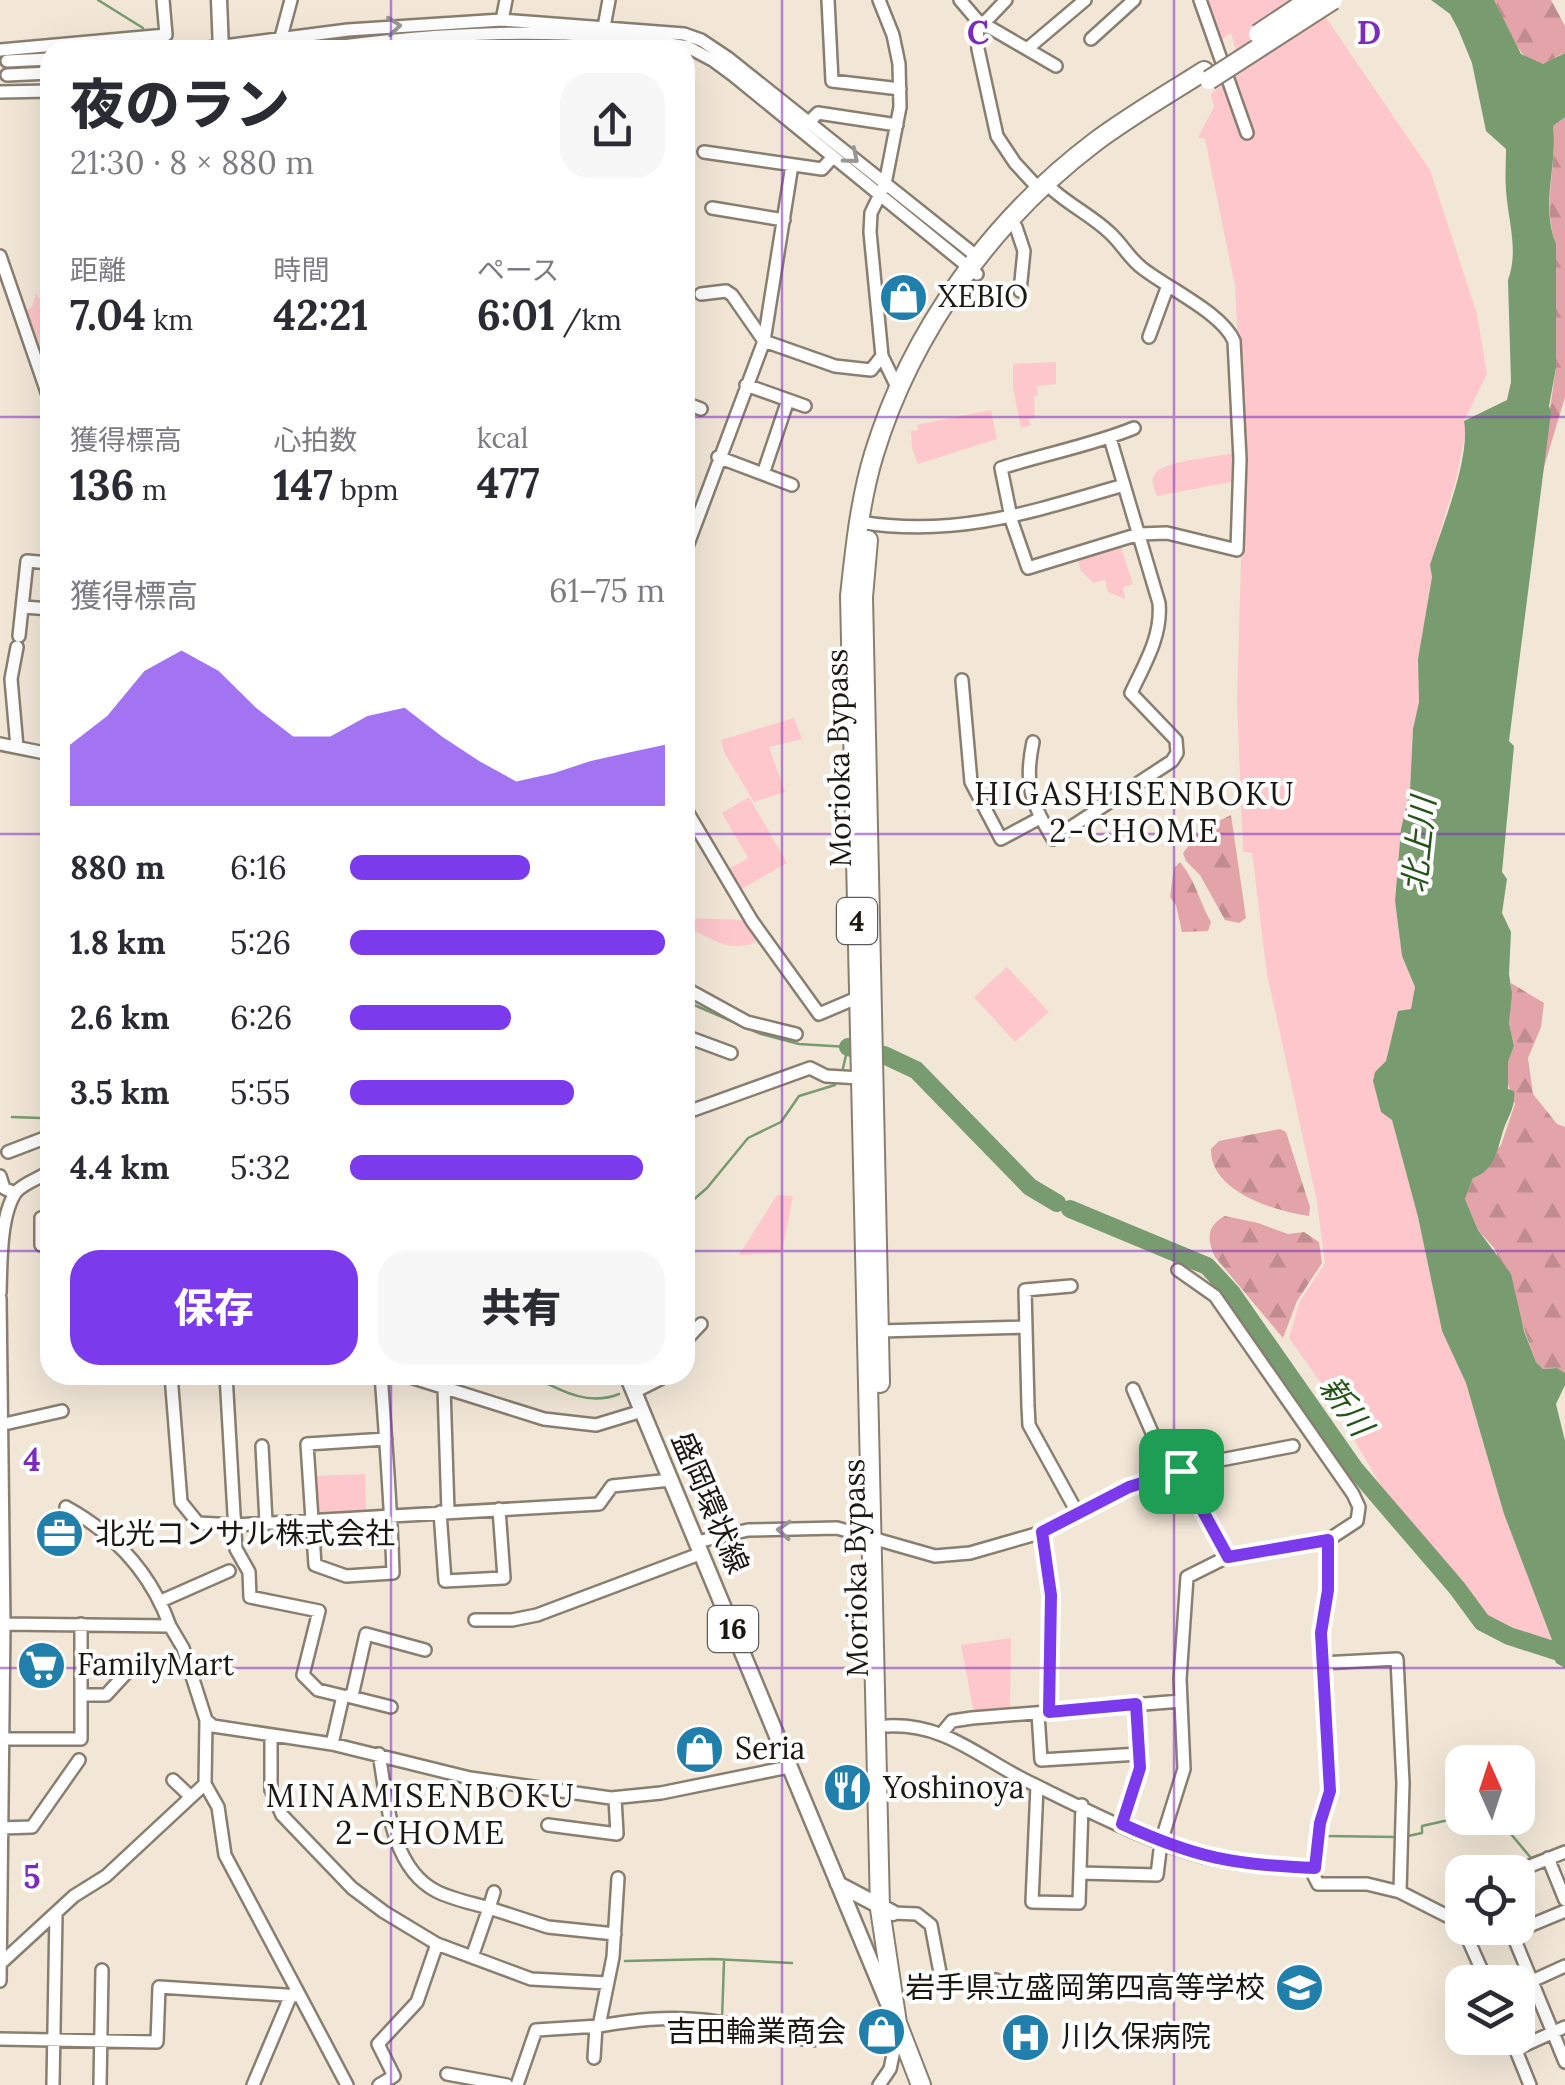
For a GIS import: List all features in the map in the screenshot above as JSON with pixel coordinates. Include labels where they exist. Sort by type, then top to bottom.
[{"type":"highway","name":"Morioka Bypass","points":[[1206,75],[1310,0]]},
{"type":"highway","name":"Morioka Bypass","points":[[902,2020],[886,1911],[860,1078],[850,596],[874,456],[899,391],[976,265],[1046,190],[1096,141],[1333,0]]},
{"type":"highway","name":"Morioka Bypass","points":[[886,1911],[887,1726],[873,1537],[880,1330],[864,523],[898,416],[976,265],[1016,227],[1046,190]]},
{"type":"highway","name":"4","points":[[902,2020],[921,2085]]},
{"type":"highway","name":"4","points":[[902,2020],[932,2085]]},
{"type":"main road","points":[[219,0],[221,40]]},
{"type":"main road","name":"盛岡環状線","points":[[631,1385],[701,1545],[838,1884],[902,2020]]},
{"type":"main road","points":[[838,1884],[886,1911]]},
{"type":"street","points":[[147,40],[166,35],[163,0]]},
{"type":"street","points":[[280,40],[292,0]]},
{"type":"street","points":[[502,20],[506,0]]},
{"type":"street","points":[[604,27],[610,0]]},
{"type":"street","points":[[828,0],[832,81],[900,89]]},
{"type":"street","points":[[878,0],[893,35],[900,89],[886,184],[871,213],[870,232],[882,356],[899,391]]},
{"type":"street","points":[[960,0],[980,22],[1056,66]]},
{"type":"street","points":[[1006,0],[980,22],[978,49],[997,136],[1015,164],[1046,190],[1101,225],[1133,261],[1167,288],[1218,317],[1234,341],[1240,458],[1237,550],[1166,533],[1139,534],[1028,568],[1001,468],[1134,428]]},
{"type":"street","points":[[1027,50],[1085,0]]},
{"type":"street","points":[[1091,39],[1134,0]]},
{"type":"street","points":[[1200,0],[1248,132]]},
{"type":"street","points":[[288,40],[396,26],[502,20],[684,34],[701,40],[809,122],[976,265]]},
{"type":"street","points":[[397,40],[504,31],[584,40]]},
{"type":"street","points":[[455,40],[456,33]]},
{"type":"street","points":[[695,51],[714,61],[881,198],[976,265]]},
{"type":"street","points":[[5,62],[40,57]]},
{"type":"street","points":[[5,62],[40,60]]},
{"type":"street","points":[[5,62],[40,71]]},
{"type":"street","points":[[0,92],[40,90]]},
{"type":"street","points":[[809,122],[818,113],[896,125]]},
{"type":"street","points":[[704,152],[822,169],[832,158]]},
{"type":"street","points":[[695,523],[764,340],[792,165]]},
{"type":"street","points":[[712,208],[784,220]]},
{"type":"street","points":[[1016,227],[1024,250],[1020,291]]},
{"type":"street","points":[[0,256],[40,372]]},
{"type":"street","points":[[1148,337],[1167,288]]},
{"type":"street","points":[[700,294],[726,291],[764,340],[835,366],[870,370],[882,356]]},
{"type":"street","points":[[746,384],[805,406]]},
{"type":"street","points":[[763,474],[788,400]]},
{"type":"street","points":[[695,406],[700,408]]},
{"type":"street","points":[[1032,742],[1026,774],[1040,818],[1053,839],[1172,762],[1177,753],[1176,740],[1132,693],[1159,633],[1160,604],[1110,438]]},
{"type":"street","points":[[718,457],[792,485]]},
{"type":"street","points":[[864,523],[931,530],[1012,518],[1124,485]]},
{"type":"street","points":[[17,747],[11,679],[24,607],[27,560],[40,562]]},
{"type":"street","points":[[24,607],[40,608]]},
{"type":"street","points":[[962,680],[971,782],[1001,838],[1040,818]]},
{"type":"street","points":[[0,744],[40,752]]},
{"type":"street","points":[[695,825],[752,921],[818,1014],[859,997]]},
{"type":"street","points":[[695,993],[747,1022],[796,1034]]},
{"type":"street","points":[[695,1040],[731,1053]]},
{"type":"street","points":[[695,1110],[810,1068],[826,1076],[860,1078]]},
{"type":"street","points":[[8,1152],[40,1140]]},
{"type":"street","points":[[0,1176],[4,1188],[14,1193]]},
{"type":"street","points":[[0,1982],[4,1624],[1,1219],[14,1193],[40,1176]]},
{"type":"street","points":[[1080,1873],[1157,1875],[1161,1842],[1184,1769],[1181,1701],[1187,1576],[1228,1557],[1328,1540],[1357,1521],[1360,1507],[1215,1296],[1178,1270]]},
{"type":"street","points":[[1071,1286],[1024,1290],[1029,1425],[1078,1514]]},
{"type":"street","points":[[695,1328],[701,1324]]},
{"type":"street","points":[[880,1330],[1026,1327]]},
{"type":"street","points":[[172,1385],[181,1502],[198,1524],[599,1504],[612,1486],[671,1480]]},
{"type":"street","points":[[227,1385],[236,1549],[249,1572],[250,1596],[319,1610],[303,1674],[318,1690],[392,1707]]},
{"type":"street","points":[[382,1385],[386,1439],[391,1515],[393,1573],[346,1576],[315,1565],[307,1444],[386,1439]]},
{"type":"street","points":[[435,1385],[544,1419],[596,1426],[642,1411]]},
{"type":"street","points":[[634,1392],[648,1385]]},
{"type":"street","points":[[444,1388],[445,1581],[504,1578],[500,1509]]},
{"type":"street","points":[[1133,1389],[1176,1473],[1228,1557]]},
{"type":"street","points":[[9,1423],[62,1410]]},
{"type":"street","points":[[262,1446],[266,1522]]},
{"type":"street","points":[[474,1620],[512,1620],[537,1615],[701,1545],[763,1528],[837,1528],[934,1556],[970,1553],[1042,1532],[1129,1487],[1210,1462],[1294,1446]]},
{"type":"street","points":[[66,1507],[95,1523],[159,1593],[170,1626],[183,1648],[206,1720],[205,1784],[218,1806],[225,1856],[347,2085]]},
{"type":"street","points":[[1042,1532],[1051,1595],[1041,1760],[1139,1754]]},
{"type":"street","points":[[1328,1540],[1328,1590],[1321,1633],[1330,1791],[1320,1823],[1315,1868],[1318,1884],[1367,1884],[1400,1892],[1445,1915]]},
{"type":"street","points":[[162,1601],[229,1571]]},
{"type":"street","points":[[4,1624],[170,1626]]},
{"type":"street","points":[[2,1739],[81,1738],[80,1624]]},
{"type":"street","points":[[332,1744],[366,1634],[426,1650]]},
{"type":"street","points":[[1322,1662],[1396,1659],[1403,1783],[1400,1892]]},
{"type":"street","points":[[81,1695],[106,1695],[130,1669]]},
{"type":"street","points":[[942,1734],[952,1721],[1181,1701]]},
{"type":"street","points":[[1122,1824],[1140,1768],[1136,1704]]},
{"type":"street","points":[[206,1720],[213,1726],[332,1744],[470,1778],[616,1798],[661,1793],[789,1767]]},
{"type":"street","points":[[887,1726],[915,1725],[942,1734],[1037,1786],[1161,1842],[1212,1859],[1315,1868]]},
{"type":"street","points":[[270,1735],[271,1790],[282,1815],[352,1888],[384,1912],[437,1944],[531,1979],[608,1984]]},
{"type":"street","points":[[379,1754],[393,1833],[413,1870],[434,1890],[548,1927],[615,1934]]},
{"type":"street","points":[[1,1828],[32,1827],[79,1760]]},
{"type":"street","points":[[173,1780],[191,1797]]},
{"type":"street","points":[[0,1964],[74,1896],[106,1876],[205,1784]]},
{"type":"street","points":[[1037,1786],[1032,1902],[1079,1903],[1082,1805]]},
{"type":"street","points":[[548,1825],[617,1834],[616,1798]]},
{"type":"street","points":[[1535,1864],[1565,1852]]},
{"type":"street","points":[[1548,1858],[1565,1900]]},
{"type":"street","points":[[594,2058],[615,1934],[618,1878]]},
{"type":"street","points":[[472,1957],[494,1892]]},
{"type":"street","points":[[886,1911],[917,1914],[931,1925],[942,1982],[949,1986],[996,1980]]},
{"type":"street","points":[[1526,1965],[1512,1933],[1565,1911]]},
{"type":"street","points":[[54,2085],[56,1914]]},
{"type":"street","points":[[379,2085],[394,2076],[378,2044],[417,2002],[437,1944]]},
{"type":"street","points":[[1535,1979],[1565,1966]]},
{"type":"street","points":[[100,2085],[102,1970]]},
{"type":"street","points":[[1535,1986],[1559,2030],[1565,2062]]},
{"type":"street","points":[[0,2038],[157,2042],[159,1987],[296,1995]]},
{"type":"street","points":[[254,2085],[296,1995]]},
{"type":"street","points":[[518,2085],[536,2030],[661,2018],[697,2020],[813,2040]]},
{"type":"street","points":[[879,2085],[890,2069],[894,2050]]},
{"type":"street","points":[[1518,2055],[1530,2085]]},
{"type":"street","points":[[448,2074],[507,2085]]},
{"type":"shaded area","points":[[1204,0],[1314,0],[1430,170],[1477,314],[1487,374],[1464,421],[1466,431],[1456,480],[1430,565],[1432,577],[1418,659],[1419,702],[1413,729],[1410,790],[1401,829],[1395,901],[1402,956],[1415,987],[1411,1009],[1398,1011],[1386,1062],[1377,1073],[1375,1085],[1381,1111],[1392,1120],[1442,1331],[1466,1383],[1504,1514],[1552,1640],[1549,1644],[1488,1617],[1388,1498],[1323,1386],[1289,1338],[1300,1301],[1325,1263],[1317,1202],[1267,974],[1252,853],[1243,852],[1237,700],[1244,460],[1235,286],[1205,139],[1198,137],[1214,107],[1211,93],[1242,72],[1231,33],[1221,40]]},
{"type":"shaded area","points":[[36,293],[40,299],[40,355],[24,312],[32,307]]},
{"type":"shaded area","points":[[1056,362],[1056,384],[1037,386],[1035,417],[1029,419],[1031,425],[1021,428],[1013,364]]},
{"type":"shaded area","points":[[991,410],[997,439],[918,464],[911,431],[918,430],[917,425]]},
{"type":"shaded area","points":[[1235,453],[1236,481],[1157,496],[1153,479],[1160,469]]},
{"type":"shaded area","points":[[1121,547],[1133,584],[1123,587],[1125,599],[1108,592],[1105,580],[1093,583],[1081,571],[1078,560]]},
{"type":"shaded area","points":[[794,718],[802,739],[769,747],[785,792],[754,802],[725,754],[721,740]]},
{"type":"shaded area","points":[[749,797],[787,863],[738,891],[727,870],[748,858],[722,813]]},
{"type":"shaded area","points":[[695,918],[746,920],[759,939],[741,946],[722,943],[695,931]]},
{"type":"shaded area","points":[[1007,967],[1049,1012],[1015,1042],[974,997]]},
{"type":"shaded area","points":[[777,1195],[793,1196],[782,1253],[739,1255]]},
{"type":"shaded area","points":[[365,1474],[366,1510],[316,1509],[315,1476]]},
{"type":"shaded area","points":[[1011,1638],[1010,1709],[974,1714],[961,1645]]},
{"type":"green space","points":[[1494,0],[1551,0],[1565,26],[1565,53],[1542,64],[1527,58],[1513,40]]},
{"type":"green space","points":[[1565,117],[1565,397],[1539,484],[1556,368],[1556,244],[1550,214],[1553,126]]},
{"type":"green space","points":[[1231,815],[1246,918],[1239,923],[1225,920],[1183,853],[1202,829]]},
{"type":"green space","points":[[1180,862],[1211,922],[1208,931],[1182,932],[1176,905],[1170,897],[1174,868]]},
{"type":"green space","points":[[1511,983],[1544,1003],[1541,1027],[1528,1058],[1533,1094],[1557,1124],[1565,1127],[1565,1373],[1557,1368],[1543,1369],[1536,1362],[1495,1249],[1478,1230],[1465,1199],[1473,1178],[1501,1145],[1515,1104],[1508,1084],[1508,1062],[1514,1046],[1509,1023]]},
{"type":"green space","points":[[1280,1129],[1286,1132],[1310,1207],[1309,1216],[1247,1197],[1221,1177],[1214,1164],[1211,1149],[1219,1141]]},
{"type":"green space","points":[[1225,1216],[1288,1234],[1304,1232],[1319,1242],[1322,1263],[1297,1301],[1283,1338],[1215,1257],[1210,1234],[1214,1224]]},
{"type":"water","name":"北上川","points":[[1431,0],[1494,0],[1521,54],[1543,64],[1565,53],[1565,117],[1553,126],[1549,199],[1556,244],[1556,368],[1509,741],[1514,746],[1502,872],[1507,879],[1502,913],[1511,932],[1509,1023],[1514,1046],[1508,1062],[1508,1089],[1514,1091],[1514,1097],[1494,1159],[1473,1178],[1465,1199],[1478,1230],[1511,1274],[1524,1331],[1536,1362],[1543,1369],[1557,1368],[1565,1373],[1565,1385],[1556,1404],[1565,1441],[1565,1668],[1556,1663],[1549,1644],[1552,1640],[1504,1514],[1466,1383],[1442,1331],[1392,1120],[1381,1112],[1373,1081],[1375,1072],[1386,1061],[1398,1011],[1411,1009],[1415,987],[1402,956],[1395,901],[1401,829],[1410,790],[1413,729],[1419,702],[1418,659],[1432,577],[1430,565],[1459,473],[1464,421],[1507,400],[1511,382],[1508,280],[1513,247],[1506,149],[1486,131],[1472,63],[1458,29],[1450,14]]},
{"type":"waterway","points":[[98,0],[143,28]]},
{"type":"waterway","points":[[695,1005],[761,1034],[799,1044],[848,1047],[843,1068]]},
{"type":"waterway","name":"新川","points":[[884,1055],[916,1070],[1030,1187],[1057,1203]]},
{"type":"waterway","points":[[695,1198],[748,1138],[781,1122],[799,1096],[835,1085]]},
{"type":"waterway","points":[[12,1117],[40,1118]]},
{"type":"waterway","name":"新川","points":[[1070,1209],[1207,1266],[1231,1292],[1354,1468],[1482,1622],[1509,1636],[1565,1654]]},
{"type":"waterway","points":[[550,1385],[584,1397],[619,1394]]},
{"type":"waterway","points":[[1408,1836],[1422,1833],[1422,1826],[1445,1821]]},
{"type":"waterway","points":[[1512,1835],[1531,1858],[1565,1846]]},
{"type":"waterway","points":[[1326,1836],[1396,1837]]},
{"type":"waterway","points":[[625,1961],[713,1959],[792,1963]]},
{"type":"waterway","points":[[722,2019],[724,1962]]},
{"type":"place","name":"XEBIO","points":[[903,297]]},
{"type":"place","name":"北光コンサル株式会社","points":[[60,1534]]},
{"type":"place","name":"FamilyMart","points":[[42,1665]]},
{"type":"place","name":"Seria","points":[[700,1749]]},
{"type":"place","name":"Yoshinoya","points":[[848,1788]]},
{"type":"place","name":"岩手県立盛岡第四高等学校","points":[[1300,1988]]},
{"type":"place","name":"吉田輪業商会","points":[[881,2032]]},
{"type":"place","name":"川久保病院","points":[[1026,2037]]},
{"type":"district","name":"HIGASHISENBOKU 2-CHOME","points":[[1135,812]]},
{"type":"district","name":"MINAMISENBOKU 2-CHOME","points":[[421,1814]]},
{"type":"route","points":[[1181,1471],[1228,1557],[1328,1540],[1328,1590],[1321,1633],[1330,1791],[1320,1823],[1315,1868],[1212,1859],[1122,1824],[1140,1768],[1136,1704],[1049,1712],[1051,1595],[1042,1532],[1129,1487],[1181,1471]]}]
